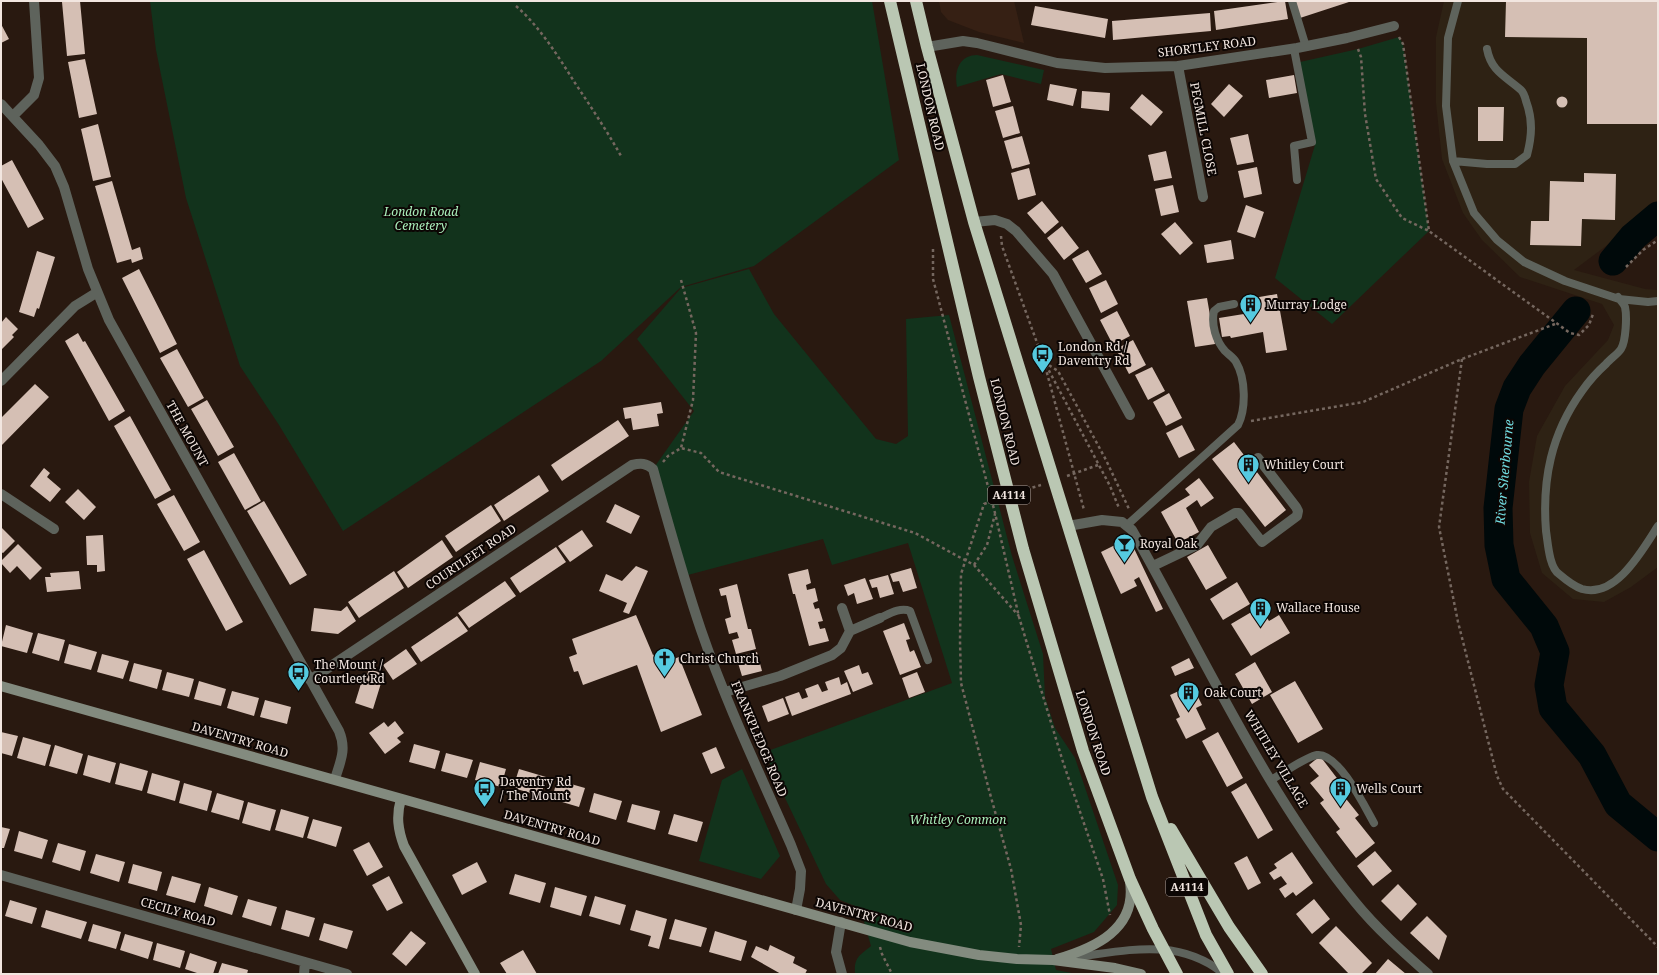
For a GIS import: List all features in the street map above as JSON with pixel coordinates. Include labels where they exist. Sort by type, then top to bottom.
[{"type":"highway","name":"LONDON ROAD","points":[[890,1],[979,377],[1023,549],[1083,751],[1130,879],[1163,949],[1177,974]]},
{"type":"highway","name":"LONDON ROAD","points":[[916,1],[974,222],[1152,797],[1206,935],[1228,974]]},
{"type":"highway","name":"LONDON ROAD","points":[[1152,797],[1229,927],[1262,974]]},
{"type":"street","points":[[13,116],[34,96],[39,78],[34,1]]},
{"type":"street","name":"SHORTLEY ROAD","points":[[927,47],[963,41],[978,43],[1057,63],[1105,68],[1178,66],[1306,47],[1355,37],[1394,26]]},
{"type":"street","name":"PEGMILL CLOSE","points":[[1178,66],[1203,197]]},
{"type":"street","name":"THE MOUNT","points":[[1,104],[47,155],[60,177],[96,293],[120,341],[310,680],[342,740],[343,751],[335,780]]},
{"type":"street","points":[[974,222],[990,220],[1000,221],[1016,231],[1053,274],[1130,415]]},
{"type":"street","points":[[1,381],[75,306],[96,293]]},
{"type":"street","points":[[1153,566],[1197,545],[1211,527],[1235,513],[1239,513],[1262,542],[1297,516],[1298,511],[1296,507],[1258,458]]},
{"type":"street","name":"COURTLEET ROAD","points":[[310,680],[632,465],[642,463],[651,469]]},
{"type":"street","name":"FRANKPLEDGE ROAD","points":[[651,469],[699,624],[724,692],[801,871],[800,889],[796,910]]},
{"type":"street","points":[[1,494],[54,529]]},
{"type":"street","points":[[1068,526],[1102,520],[1130,522]]},
{"type":"street","name":"WHITLEY VILLAGE","points":[[1130,522],[1132,530],[1153,566],[1207,668],[1271,780],[1321,857],[1356,903],[1392,941],[1428,974]]},
{"type":"street","points":[[842,608],[850,630]]},
{"type":"street","points":[[724,692],[780,676],[832,656],[841,648],[850,630],[880,618]]},
{"type":"street","name":"DAVENTRY ROAD","points":[[1,686],[910,942],[980,955],[1018,959],[1054,960],[1115,968],[1141,974]]},
{"type":"street","points":[[401,799],[398,813],[398,830],[404,846],[475,974]]},
{"type":"street","name":"CECILY ROAD","points":[[1,875],[347,974]]},
{"type":"street","name":"DAVENTRY ROAD","points":[[1054,960],[1092,947],[1107,937],[1116,928],[1124,918],[1130,904],[1130,879]]},
{"type":"street","points":[[840,922],[836,952],[842,974]]},
{"type":"street","points":[[304,974],[305,962]]},
{"type":"lane","points":[[1292,1],[1306,47]]},
{"type":"lane","points":[[1458,1],[1448,38],[1446,106],[1453,161],[1474,213],[1497,240],[1524,262],[1565,280],[1619,298],[1648,302],[1658,301]]},
{"type":"lane","points":[[1294,48],[1312,142],[1294,146],[1297,180]]},
{"type":"lane","points":[[1453,161],[1487,164],[1515,164],[1527,155],[1532,135],[1531,113],[1523,91],[1503,77],[1489,59],[1487,48]]},
{"type":"lane","points":[[1619,298],[1625,307],[1626,327],[1621,349],[1598,371],[1581,391],[1564,421],[1552,448],[1546,484],[1544,510],[1548,550],[1556,572],[1570,583],[1582,589],[1596,589],[1614,583],[1634,562],[1658,526]]},
{"type":"lane","points":[[1130,522],[1238,425],[1243,412],[1241,372],[1236,360],[1220,344],[1216,337],[1212,317],[1214,311],[1219,307],[1234,304]]},
{"type":"lane","points":[[880,618],[898,610],[906,609],[910,611],[928,660]]},
{"type":"lane","points":[[1271,780],[1308,758],[1322,754],[1329,758],[1347,777],[1374,823]]},
{"type":"lane","points":[[1054,960],[1129,951],[1163,949],[1198,958],[1224,974]]},
{"type":"path","points":[[516,6],[530,18],[604,126],[621,156]]},
{"type":"path","points":[[1394,26],[1403,44],[1429,231]]},
{"type":"path","points":[[1355,37],[1361,57],[1365,114],[1376,179],[1402,218],[1429,231],[1555,324],[1570,333],[1579,335],[1589,325],[1593,314]]},
{"type":"path","points":[[1000,221],[1002,246],[1044,362],[1088,522]]},
{"type":"path","points":[[1626,268],[1643,250],[1658,240]]},
{"type":"path","points":[[933,242],[933,279],[995,513],[1020,617],[1063,762],[1103,879],[1108,911],[1116,928]]},
{"type":"path","points":[[681,280],[696,333],[694,400],[681,448]]},
{"type":"path","points":[[1240,420],[1255,421],[1363,402],[1462,359],[1555,324]]},
{"type":"path","points":[[1462,359],[1439,527],[1458,622],[1496,776],[1503,789],[1658,947]]},
{"type":"path","points":[[1044,362],[1098,465],[1130,522]]},
{"type":"path","points":[[1044,362],[1058,371],[1106,460],[1130,522]]},
{"type":"path","points":[[651,469],[681,448],[701,452],[719,472],[915,533],[974,565],[1020,617]]},
{"type":"path","points":[[974,565],[987,545],[995,513]]},
{"type":"path","points":[[965,560],[961,574],[960,598],[961,683],[1011,869],[1022,925],[1018,959]]},
{"type":"path","points":[[877,932],[882,954],[892,974]]},
{"type":"shaded area","points":[[939,1],[1014,1],[1024,43],[979,32],[948,20],[941,12]]},
{"type":"shaded area","points":[[1444,1],[1658,1],[1658,200],[1618,237],[1574,270],[1645,289],[1658,290],[1658,567],[1631,587],[1604,602],[1573,599],[1542,573],[1530,533],[1529,482],[1537,436],[1565,386],[1608,340],[1614,325],[1602,304],[1520,277],[1482,240],[1463,213],[1442,159],[1436,103],[1436,37]]},
{"type":"green space","name":"London Road Cemetery","points":[[150,1],[872,1],[899,160],[754,266],[681,287],[601,361],[343,531],[279,425],[240,366],[186,198],[156,50]]},
{"type":"green space","points":[[1399,37],[1403,44],[1429,231],[1332,324],[1275,278],[1315,145],[1300,62],[1358,49]]},
{"type":"green space","points":[[977,55],[1044,70],[1041,84],[1001,74],[957,87],[956,76],[959,65],[966,58]]},
{"type":"green space","name":"Whitley Common","points":[[749,269],[774,314],[876,439],[896,444],[908,436],[906,319],[949,315],[1012,556],[1043,654],[1045,697],[1055,728],[1075,758],[1118,885],[1117,905],[1094,932],[1051,949],[1056,970],[1077,974],[855,974],[856,960],[871,946],[860,908],[840,900],[826,884],[776,779],[765,752],[952,683],[908,543],[832,565],[823,539],[684,576],[653,469],[694,411],[637,339],[681,288]]},
{"type":"green space","points":[[742,769],[780,856],[761,879],[699,861],[722,780]]},
{"type":"building","points":[[80,1],[85,54],[67,56],[62,2]]},
{"type":"building","points":[[1285,1],[1288,19],[1216,30],[1214,11]]},
{"type":"building","points":[[1294,1],[1352,1],[1300,18]]},
{"type":"building","points":[[1506,1],[1658,1],[1658,124],[1587,124],[1587,38],[1505,37]]},
{"type":"building","points":[[1035,6],[1108,19],[1105,38],[1031,25]]},
{"type":"building","points":[[1210,13],[1211,31],[1113,40],[1112,21]]},
{"type":"building","points":[[1,24],[9,39],[1,43]]},
{"type":"building","points":[[85,59],[97,114],[79,118],[68,62]]},
{"type":"building","points":[[1003,75],[1011,102],[993,107],[986,80]]},
{"type":"building","points":[[1294,75],[1297,93],[1269,98],[1266,80]]},
{"type":"building","points":[[1050,84],[1077,89],[1073,106],[1047,100]]},
{"type":"building","points":[[1229,84],[1243,96],[1224,117],[1211,104]]},
{"type":"building","points":[[1082,91],[1110,93],[1109,111],[1081,108]]},
{"type":"building","points":[[1142,94],[1163,112],[1151,126],[1130,108]]},
{"type":"building","points":[[1560,97],[1564,97],[1566,98],[1566,106],[1560,107],[1557,104],[1557,100]]},
{"type":"building","points":[[1013,106],[1020,133],[1003,138],[995,111]]},
{"type":"building","points":[[1478,107],[1504,107],[1503,141],[1478,141]]},
{"type":"building","points":[[98,124],[111,177],[93,181],[81,129]]},
{"type":"building","points":[[1248,134],[1254,162],[1237,165],[1230,138]]},
{"type":"building","points":[[1022,136],[1030,164],[1012,169],[1004,141]]},
{"type":"building","points":[[1166,151],[1172,178],[1154,181],[1148,155]]},
{"type":"building","points":[[12,160],[44,219],[28,228],[1,178],[1,166]]},
{"type":"building","points":[[1257,167],[1262,194],[1244,198],[1238,171]]},
{"type":"building","points":[[1029,168],[1036,195],[1018,200],[1011,173]]},
{"type":"building","points":[[1584,173],[1616,174],[1615,220],[1582,219],[1581,246],[1530,245],[1531,221],[1549,221],[1550,181],[1584,182]]},
{"type":"building","points":[[112,181],[132,250],[140,247],[143,259],[132,263],[131,259],[117,263],[95,186]]},
{"type":"building","points":[[1173,185],[1179,212],[1161,216],[1155,189]]},
{"type":"building","points":[[1042,201],[1059,222],[1045,234],[1027,213]]},
{"type":"building","points":[[1246,205],[1264,212],[1255,238],[1237,232]]},
{"type":"building","points":[[1175,222],[1193,243],[1180,255],[1161,234]]},
{"type":"building","points":[[1062,226],[1079,248],[1064,260],[1047,238]]},
{"type":"building","points":[[1231,240],[1234,259],[1207,263],[1204,245]]},
{"type":"building","points":[[1088,250],[1102,274],[1086,283],[1072,259]]},
{"type":"building","points":[[37,251],[55,257],[39,309],[37,308],[34,317],[19,312]]},
{"type":"building","points":[[139,269],[177,344],[160,353],[122,278]]},
{"type":"building","points":[[1106,280],[1118,304],[1101,313],[1089,288]]},
{"type":"building","name":"Murray Lodge","points":[[1277,294],[1287,350],[1266,353],[1263,332],[1231,338],[1230,336],[1222,337],[1219,318],[1250,313],[1248,299]]},
{"type":"building","points":[[1207,298],[1215,344],[1195,347],[1187,301]]},
{"type":"building","points":[[1117,311],[1130,336],[1113,345],[1100,320]]},
{"type":"building","points":[[6,317],[18,329],[12,335],[14,337],[1,350],[1,323]]},
{"type":"building","points":[[78,333],[83,342],[85,341],[125,411],[109,421],[65,341]]},
{"type":"building","points":[[1133,340],[1146,365],[1129,374],[1116,349]]},
{"type":"building","points":[[177,349],[204,398],[188,407],[160,358]]},
{"type":"building","points":[[1152,367],[1165,391],[1148,400],[1135,375]]},
{"type":"building","points":[[35,384],[49,397],[1,446],[1,418]]},
{"type":"building","points":[[1169,393],[1182,418],[1166,426],[1153,402]]},
{"type":"building","points":[[207,400],[234,447],[218,456],[191,409]]},
{"type":"building","points":[[661,402],[663,413],[657,414],[659,426],[633,430],[631,418],[625,419],[623,408]]},
{"type":"building","points":[[130,416],[171,490],[155,499],[114,426]]},
{"type":"building","points":[[618,420],[629,436],[562,481],[551,465]]},
{"type":"building","points":[[1182,425],[1195,450],[1179,458],[1166,433]]},
{"type":"building","name":"Whitley Court","points":[[1234,442],[1286,510],[1265,527],[1212,459]]},
{"type":"building","points":[[234,453],[261,501],[245,510],[218,462]]},
{"type":"building","points":[[44,468],[50,473],[47,477],[61,489],[50,502],[30,486]]},
{"type":"building","points":[[539,475],[549,491],[504,521],[494,505]]},
{"type":"building","points":[[1199,478],[1214,498],[1201,507],[1197,500],[1186,508],[1199,532],[1178,543],[1161,512],[1190,495],[1185,489]]},
{"type":"building","points":[[78,489],[96,507],[84,520],[65,502]]},
{"type":"building","points":[[174,495],[200,542],[184,551],[157,504]]},
{"type":"building","points":[[264,501],[307,575],[290,585],[247,511]]},
{"type":"building","points":[[615,504],[640,516],[631,534],[606,522]]},
{"type":"building","points":[[491,505],[501,521],[456,552],[445,536]]},
{"type":"building","points":[[1,527],[15,541],[3,553],[1,552]]},
{"type":"building","points":[[582,530],[593,546],[570,562],[558,546]]},
{"type":"building","points":[[103,535],[105,571],[97,572],[97,565],[87,565],[86,536]]},
{"type":"building","name":"Royal Oak","points":[[1129,538],[1163,609],[1156,612],[1139,577],[1134,580],[1137,586],[1121,594],[1101,552]]},
{"type":"building","points":[[442,540],[453,557],[408,588],[397,572]]},
{"type":"building","points":[[18,544],[42,568],[30,580],[17,566],[10,573],[1,563],[1,561]]},
{"type":"building","points":[[1208,545],[1227,578],[1206,590],[1187,557]]},
{"type":"building","points":[[556,547],[566,562],[520,593],[510,578]]},
{"type":"building","points":[[204,550],[243,622],[226,631],[187,559]]},
{"type":"building","points":[[636,566],[648,571],[629,614],[623,612],[627,603],[599,591],[606,574],[622,581]]},
{"type":"building","points":[[911,568],[917,588],[903,592],[899,581],[893,582],[890,574]]},
{"type":"building","points":[[808,569],[811,583],[806,585],[807,590],[815,588],[818,601],[813,603],[815,609],[819,608],[823,621],[818,622],[820,629],[825,628],[829,641],[809,646],[788,574]]},
{"type":"building","points":[[79,571],[81,589],[47,592],[45,577],[51,577],[50,573]]},
{"type":"building","points":[[394,571],[404,588],[359,618],[348,602]]},
{"type":"building","points":[[888,575],[894,594],[880,598],[877,587],[872,588],[869,580]]},
{"type":"building","points":[[865,578],[873,599],[857,604],[854,593],[848,596],[844,585]]},
{"type":"building","points":[[505,581],[516,596],[469,628],[458,613]]},
{"type":"building","points":[[1237,582],[1250,604],[1223,620],[1210,599]]},
{"type":"building","points":[[737,584],[748,629],[751,629],[756,649],[736,654],[732,640],[739,638],[737,632],[729,634],[725,619],[731,617],[726,595],[721,596],[719,589]]},
{"type":"building","points":[[347,606],[356,621],[338,634],[311,631],[314,608],[341,611]]},
{"type":"building","name":"Wallace House","points":[[1260,607],[1269,621],[1279,615],[1290,633],[1251,656],[1231,624]]},
{"type":"building","name":"Christ Church","points":[[636,615],[653,655],[657,653],[661,664],[679,657],[702,715],[661,732],[637,665],[583,685],[578,671],[574,672],[569,657],[577,654],[572,639]]},
{"type":"building","points":[[457,616],[468,631],[421,662],[411,647]]},
{"type":"building","points":[[904,623],[910,639],[906,640],[910,652],[914,650],[921,667],[900,675],[883,631]]},
{"type":"building","points":[[6,625],[33,633],[27,653],[1,646]]},
{"type":"building","points":[[38,633],[65,640],[59,661],[32,653]]},
{"type":"building","points":[[69,644],[97,652],[91,670],[64,663]]},
{"type":"building","points":[[406,649],[417,664],[393,680],[383,665]]},
{"type":"building","points":[[757,652],[762,671],[742,676],[738,663],[742,662],[741,656]]},
{"type":"building","points":[[102,654],[129,661],[123,679],[97,672]]},
{"type":"building","points":[[1189,658],[1194,668],[1175,676],[1171,667]]},
{"type":"building","points":[[1255,662],[1272,692],[1252,704],[1235,674]]},
{"type":"building","points":[[134,663],[162,670],[157,689],[129,681]]},
{"type":"building","points":[[859,665],[862,674],[868,672],[873,684],[853,692],[844,671]]},
{"type":"building","points":[[369,669],[381,673],[379,679],[382,680],[373,709],[355,703],[363,677],[366,678]]},
{"type":"building","points":[[167,672],[194,679],[189,697],[162,690]]},
{"type":"building","points":[[917,672],[925,692],[909,698],[902,678]]},
{"type":"building","points":[[839,677],[841,685],[847,682],[851,694],[792,716],[785,697],[799,692],[802,699],[808,697],[805,689],[818,684],[822,692],[828,690],[825,682]]},
{"type":"building","points":[[199,681],[226,689],[221,706],[194,699]]},
{"type":"building","points":[[1295,681],[1323,729],[1298,743],[1270,695]]},
{"type":"building","name":"Oak Court","points":[[1192,685],[1202,705],[1196,708],[1206,729],[1186,739],[1176,719],[1180,717],[1170,695]]},
{"type":"building","points":[[232,691],[259,698],[254,716],[227,708]]},
{"type":"building","points":[[783,698],[789,714],[768,722],[762,706]]},
{"type":"building","points":[[265,700],[291,707],[287,724],[260,717]]},
{"type":"building","points":[[395,721],[404,733],[397,738],[401,742],[385,754],[369,733],[384,722],[388,727]]},
{"type":"building","points":[[1,732],[18,736],[12,756],[1,753]]},
{"type":"building","points":[[1218,732],[1243,778],[1227,787],[1202,741]]},
{"type":"building","points":[[23,737],[51,745],[45,766],[17,758]]},
{"type":"building","points":[[414,744],[440,751],[435,769],[409,762]]},
{"type":"building","points":[[55,745],[83,754],[77,774],[49,766]]},
{"type":"building","points":[[716,747],[725,768],[711,774],[702,753]]},
{"type":"building","points":[[446,753],[473,760],[467,778],[441,771]]},
{"type":"building","points":[[88,755],[116,763],[110,783],[83,775]]},
{"type":"building","name":"Wells Court","points":[[1320,756],[1343,786],[1339,790],[1359,815],[1355,818],[1375,843],[1356,858],[1336,832],[1340,829],[1320,803],[1324,800],[1310,783],[1319,776],[1309,765]]},
{"type":"building","points":[[480,762],[506,769],[501,787],[475,780]]},
{"type":"building","points":[[120,763],[148,771],[142,791],[115,784]]},
{"type":"building","points":[[519,769],[546,777],[541,796],[513,788]]},
{"type":"building","points":[[152,773],[180,781],[175,801],[147,793]]},
{"type":"building","points":[[557,780],[585,788],[579,807],[552,799]]},
{"type":"building","points":[[184,783],[212,791],[207,811],[179,803]]},
{"type":"building","points":[[1246,783],[1273,830],[1258,839],[1231,792]]},
{"type":"building","points":[[217,793],[244,801],[239,820],[211,812]]},
{"type":"building","points":[[594,793],[622,801],[616,820],[589,812]]},
{"type":"building","points":[[248,802],[276,810],[270,831],[242,823]]},
{"type":"building","points":[[632,804],[660,811],[655,830],[627,822]]},
{"type":"building","points":[[281,809],[309,817],[303,838],[275,830]]},
{"type":"building","points":[[674,814],[703,822],[697,842],[668,834]]},
{"type":"building","points":[[313,819],[342,827],[336,847],[307,838]]},
{"type":"building","points":[[1,827],[10,829],[4,848],[1,848]]},
{"type":"building","points":[[19,831],[48,840],[42,859],[14,851]]},
{"type":"building","points":[[369,842],[383,867],[367,876],[353,850]]},
{"type":"building","points":[[58,843],[86,851],[80,871],[52,862]]},
{"type":"building","points":[[1375,851],[1392,871],[1373,886],[1357,866]]},
{"type":"building","points":[[1292,852],[1313,883],[1296,896],[1293,892],[1285,898],[1279,889],[1287,884],[1281,876],[1274,880],[1269,873],[1277,868],[1274,864]]},
{"type":"building","points":[[96,854],[125,862],[119,882],[90,873]]},
{"type":"building","points":[[1247,856],[1261,883],[1248,890],[1234,863]]},
{"type":"building","points":[[477,862],[487,882],[462,895],[452,875]]},
{"type":"building","points":[[133,864],[162,872],[157,891],[128,883]]},
{"type":"building","points":[[515,874],[546,883],[540,903],[509,894]]},
{"type":"building","points":[[172,876],[201,884],[195,903],[166,895]]},
{"type":"building","points":[[389,876],[403,903],[387,911],[372,885]]},
{"type":"building","points":[[1398,884],[1417,904],[1401,921],[1381,901]]},
{"type":"building","points":[[209,887],[238,896],[232,915],[204,906]]},
{"type":"building","points":[[555,887],[587,896],[581,916],[550,907]]},
{"type":"building","points":[[595,896],[626,905],[620,925],[589,916]]},
{"type":"building","points":[[248,899],[277,907],[271,926],[242,917]]},
{"type":"building","points":[[1314,899],[1330,919],[1312,934],[1296,914]]},
{"type":"building","points":[[10,900],[37,908],[32,924],[5,916]]},
{"type":"building","points":[[46,910],[87,922],[81,939],[41,927]]},
{"type":"building","points":[[286,910],[315,918],[309,937],[281,929]]},
{"type":"building","points":[[636,910],[667,919],[659,949],[648,946],[651,936],[630,930]]},
{"type":"building","points":[[1427,916],[1447,936],[1439,960],[1410,933]]},
{"type":"building","points":[[675,919],[707,928],[701,947],[669,939]]},
{"type":"building","points":[[324,923],[353,931],[347,949],[319,940]]},
{"type":"building","points":[[93,924],[121,932],[116,949],[88,941]]},
{"type":"building","points":[[1336,926],[1372,963],[1361,974],[1349,974],[1319,943]]},
{"type":"building","points":[[411,931],[426,943],[406,966],[392,954]]},
{"type":"building","points":[[715,931],[747,941],[741,961],[709,952]]},
{"type":"building","points":[[125,934],[153,942],[148,959],[120,950]]},
{"type":"building","points":[[157,943],[185,951],[180,968],[153,960]]},
{"type":"building","points":[[770,945],[795,957],[793,963],[807,970],[805,974],[781,974],[751,957],[756,946],[768,951]]},
{"type":"building","points":[[523,950],[537,974],[507,974],[500,963]]},
{"type":"building","points":[[190,953],[217,962],[213,974],[200,974],[185,969]]},
{"type":"building","points":[[1388,959],[1406,974],[1375,974]]},
{"type":"building","points":[[222,963],[248,970],[247,974],[218,974]]},
{"type":"waterway","name":"River Sherbourne","points":[[1613,261],[1633,237],[1658,216]]},
{"type":"waterway","name":"River Sherbourne","points":[[1576,311],[1532,365],[1517,388],[1509,409],[1498,508],[1499,545],[1506,579],[1544,626],[1555,652],[1549,685],[1553,708],[1592,755],[1618,804],[1658,837]]},
{"type":"place","name":"Murray Lodge","points":[[1251,324]]},
{"type":"place","name":"London Rd / Daventry Rd","points":[[1042,374]]},
{"type":"place","name":"Whitley Court","points":[[1249,484]]},
{"type":"place","name":"Royal Oak","points":[[1124,564]]},
{"type":"place","name":"Wallace House","points":[[1260,628]]},
{"type":"place","name":"Christ Church","points":[[665,678]]},
{"type":"place","name":"The Mount / Courtleet Rd","points":[[298,692]]},
{"type":"place","name":"Oak Court","points":[[1188,712]]},
{"type":"place","name":"Daventry Rd / The Mount","points":[[484,808]]},
{"type":"place","name":"Wells Court","points":[[1340,808]]}]
